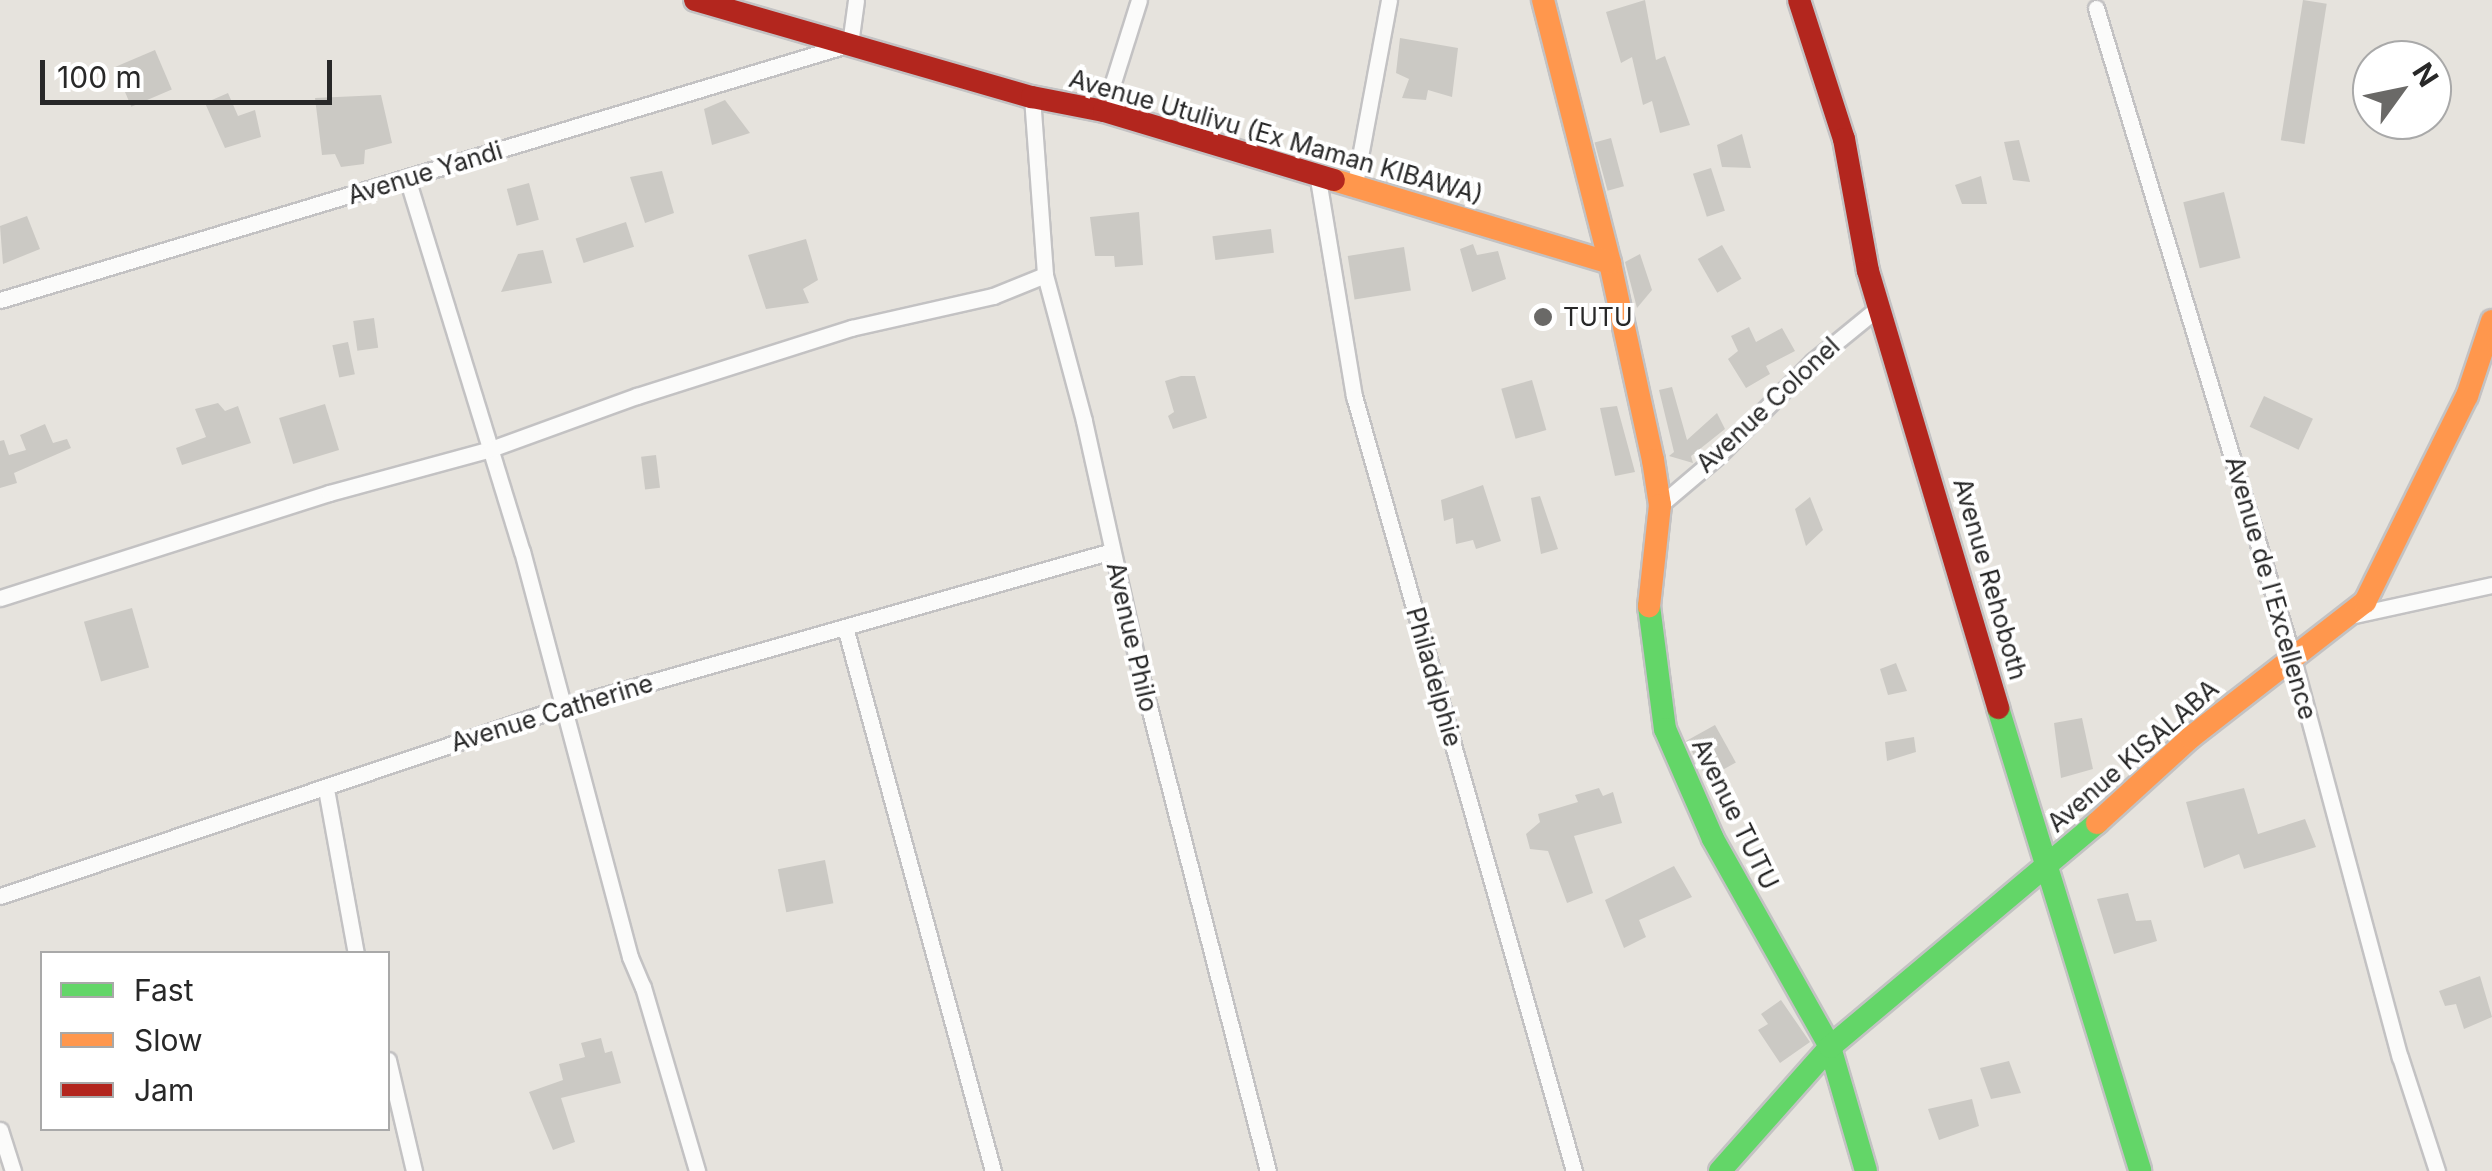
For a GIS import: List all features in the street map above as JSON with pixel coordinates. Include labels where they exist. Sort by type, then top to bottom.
[{"type":"street","name":"Avenue Utulivu (Ex Maman KIBAWA)","points":[[695,0],[1032,96],[1104,111],[1318,179],[1610,263]]},
{"type":"street","points":[[850,44],[856,0]]},
{"type":"street","points":[[1104,111],[1138,0]]},
{"type":"street","points":[[1354,189],[1388,0]]},
{"type":"street","name":"Avenue TUTU","points":[[1543,0],[1610,263],[1660,505],[1648,619],[1664,729],[1712,839],[1830,1048]]},
{"type":"street","name":"Avenue Rehoboth","points":[[1799,0],[1844,139],[1878,308],[1994,685],[2002,730],[2140,1171]]},
{"type":"street","name":"Avenue de l'Excellence","points":[[2096,8],[2292,659],[2400,1056],[2437,1171]]},
{"type":"street","name":"Avenue Yandi","points":[[0,300],[850,44]]},
{"type":"street","name":"Avenue Philo","points":[[1032,96],[1045,275],[1268,1171]]},
{"type":"street","points":[[407,178],[490,449],[630,958],[643,987],[697,1171]]},
{"type":"street","name":"Philadelphie","points":[[1318,179],[1354,396],[1574,1171]]},
{"type":"street","points":[[0,598],[329,493],[490,449],[637,396],[851,328],[993,296],[1045,275]]},
{"type":"street","name":"Avenue Colonel","points":[[1660,505],[1719,455],[1813,361],[1878,308]]},
{"type":"street","name":"Avenue KISALABA","points":[[1720,1171],[1830,1048],[2048,868],[2190,738],[2364,602],[2450,430],[2492,321]]},
{"type":"street","name":"Avenue Catherine","points":[[0,896],[563,707],[1112,550]]},
{"type":"street","points":[[2346,618],[2492,585]]},
{"type":"street","points":[[845,627],[993,1171]]},
{"type":"street","points":[[326,789],[355,951]]},
{"type":"street","points":[[1830,1048],[1866,1171]]},
{"type":"street","points":[[390,1069],[414,1171]]},
{"type":"street","points":[[0,1130],[13,1171]]},
{"type":"building","points":[[1645,0],[1656,60],[1665,56],[1690,125],[1660,133],[1652,101],[1643,105],[1632,57],[1621,63],[1606,12]]},
{"type":"building","points":[[2303,0],[2327,4],[2304,144],[2281,140]]},
{"type":"building","points":[[1400,38],[1458,48],[1452,97],[1428,90],[1426,100],[1402,98],[1409,79],[1396,73]]},
{"type":"building","points":[[155,50],[172,90],[131,107],[114,67]]},
{"type":"building","points":[[228,93],[238,116],[255,110],[261,137],[225,148],[205,103]]},
{"type":"building","points":[[381,95],[392,143],[365,150],[364,164],[341,167],[335,154],[322,155],[315,98]]},
{"type":"building","points":[[725,100],[750,133],[712,145],[704,109]]},
{"type":"building","points":[[1742,134],[1751,168],[1722,167],[1717,145]]},
{"type":"building","points":[[1611,138],[1624,186],[1608,191],[1595,142]]},
{"type":"building","points":[[2019,140],[2030,182],[2013,180],[2004,142]]},
{"type":"building","points":[[1711,168],[1725,211],[1707,217],[1693,174]]},
{"type":"building","points":[[662,171],[674,213],[645,223],[630,177]]},
{"type":"building","points":[[1981,176],[1987,204],[1962,204],[1955,185]]},
{"type":"building","points":[[529,183],[539,220],[517,226],[507,189]]},
{"type":"building","points":[[2224,192],[2240,258],[2200,268],[2183,202]]},
{"type":"building","points":[[1139,212],[1143,265],[1115,267],[1114,256],[1095,256],[1090,217]]},
{"type":"building","points":[[27,216],[40,249],[3,264],[0,226]]},
{"type":"building","points":[[626,222],[634,247],[584,263],[576,238]]},
{"type":"building","points":[[1271,229],[1274,253],[1215,260],[1212,236]]},
{"type":"building","points":[[806,239],[818,280],[803,289],[809,303],[766,309],[748,255]]},
{"type":"building","points":[[1473,244],[1477,255],[1498,251],[1506,279],[1472,292],[1460,249]]},
{"type":"building","points":[[1722,245],[1742,279],[1717,293],[1698,259]]},
{"type":"building","points":[[1404,247],[1411,290],[1355,299],[1348,256]]},
{"type":"building","points":[[543,250],[552,283],[501,292],[518,254]]},
{"type":"building","points":[[1640,254],[1652,290],[1637,308],[1625,262]]},
{"type":"building","points":[[374,318],[378,348],[357,351],[353,321]]},
{"type":"building","points":[[1749,327],[1756,342],[1782,328],[1795,351],[1766,366],[1770,374],[1746,388],[1728,359],[1738,351],[1731,336]]},
{"type":"building","points":[[348,342],[355,374],[339,378],[332,345]]},
{"type":"building","points":[[1195,376],[1207,418],[1173,429],[1168,416],[1174,412],[1165,381]]},
{"type":"building","points":[[1532,380],[1546,430],[1516,439],[1501,389]]},
{"type":"building","points":[[1672,387],[1687,440],[1717,413],[1725,429],[1691,456],[1693,463],[1669,456],[1674,452],[1659,390]]},
{"type":"building","points":[[2264,396],[2313,419],[2299,450],[2250,427]]},
{"type":"building","points":[[218,403],[225,411],[238,406],[251,443],[182,465],[176,448],[206,437],[195,409]]},
{"type":"building","points":[[325,404],[339,450],[293,464],[279,418]]},
{"type":"building","points":[[1617,406],[1635,472],[1615,476],[1600,408]]},
{"type":"building","points":[[45,424],[53,443],[67,439],[71,448],[14,473],[17,483],[0,488],[0,441],[4,440],[9,455],[26,450],[20,435]]},
{"type":"building","points":[[656,455],[660,488],[645,490],[641,457]]},
{"type":"building","points":[[1483,485],[1501,541],[1476,549],[1473,540],[1456,544],[1453,518],[1444,521],[1441,500]]},
{"type":"building","points":[[1540,496],[1558,549],[1541,554],[1531,498]]},
{"type":"building","points":[[1810,497],[1823,530],[1806,546],[1795,509]]},
{"type":"building","points":[[132,608],[149,668],[101,681],[84,622]]},
{"type":"building","points":[[1896,663],[1907,691],[1888,695],[1880,669]]},
{"type":"building","points":[[2082,718],[2093,769],[2061,778],[2054,723]]},
{"type":"building","points":[[1715,725],[1736,763],[1707,779],[1686,741]]},
{"type":"building","points":[[1914,737],[1916,752],[1887,761],[1885,742]]},
{"type":"building","points":[[1599,788],[1603,796],[1613,792],[1622,823],[1574,836],[1593,893],[1567,903],[1548,851],[1530,849],[1526,834],[1540,822],[1538,814],[1578,802],[1575,795]]},
{"type":"building","points":[[2244,788],[2258,834],[2305,819],[2316,847],[2244,869],[2239,854],[2204,868],[2186,802]]},
{"type":"building","points":[[825,860],[833,903],[786,912],[778,869]]},
{"type":"building","points":[[1674,866],[1692,897],[1639,920],[1646,937],[1624,948],[1605,900]]},
{"type":"building","points":[[2128,893],[2136,921],[2151,920],[2157,941],[2114,954],[2097,899]]},
{"type":"building","points":[[2480,976],[2492,1017],[2464,1029],[2456,1004],[2445,1006],[2439,991]]},
{"type":"building","points":[[1781,1000],[1810,1042],[1780,1063],[1758,1030],[1768,1024],[1761,1014]]},
{"type":"building","points":[[601,1038],[605,1053],[612,1051],[621,1083],[561,1098],[575,1142],[553,1150],[529,1092],[563,1080],[559,1064],[585,1057],[581,1043]]},
{"type":"building","points":[[2009,1061],[2021,1093],[1991,1099],[1980,1068]]},
{"type":"building","points":[[1972,1099],[1979,1126],[1939,1140],[1928,1109]]},
{"type":"traffic: fast","points":[[1649,606],[1665,729],[1713,839],[1830,1047],[1866,1171]]},
{"type":"traffic: fast","points":[[1998,708],[2140,1171]]},
{"type":"traffic: fast","points":[[1720,1171],[1830,1047],[2097,823]]},
{"type":"traffic: slow","points":[[1543,0],[1610,263],[1653,460],[1660,505],[1649,606]]},
{"type":"traffic: slow","points":[[1334,180],[1610,263]]},
{"type":"traffic: slow","points":[[2097,823],[2190,738],[2365,602],[2467,396],[2492,321]]},
{"type":"traffic: jam","points":[[695,0],[1032,97],[1104,111],[1334,180]]},
{"type":"traffic: jam","points":[[1799,0],[1844,139],[1868,271],[1998,708]]},
{"type":"place","name":"TUTU","points":[[1543,317]]}]
